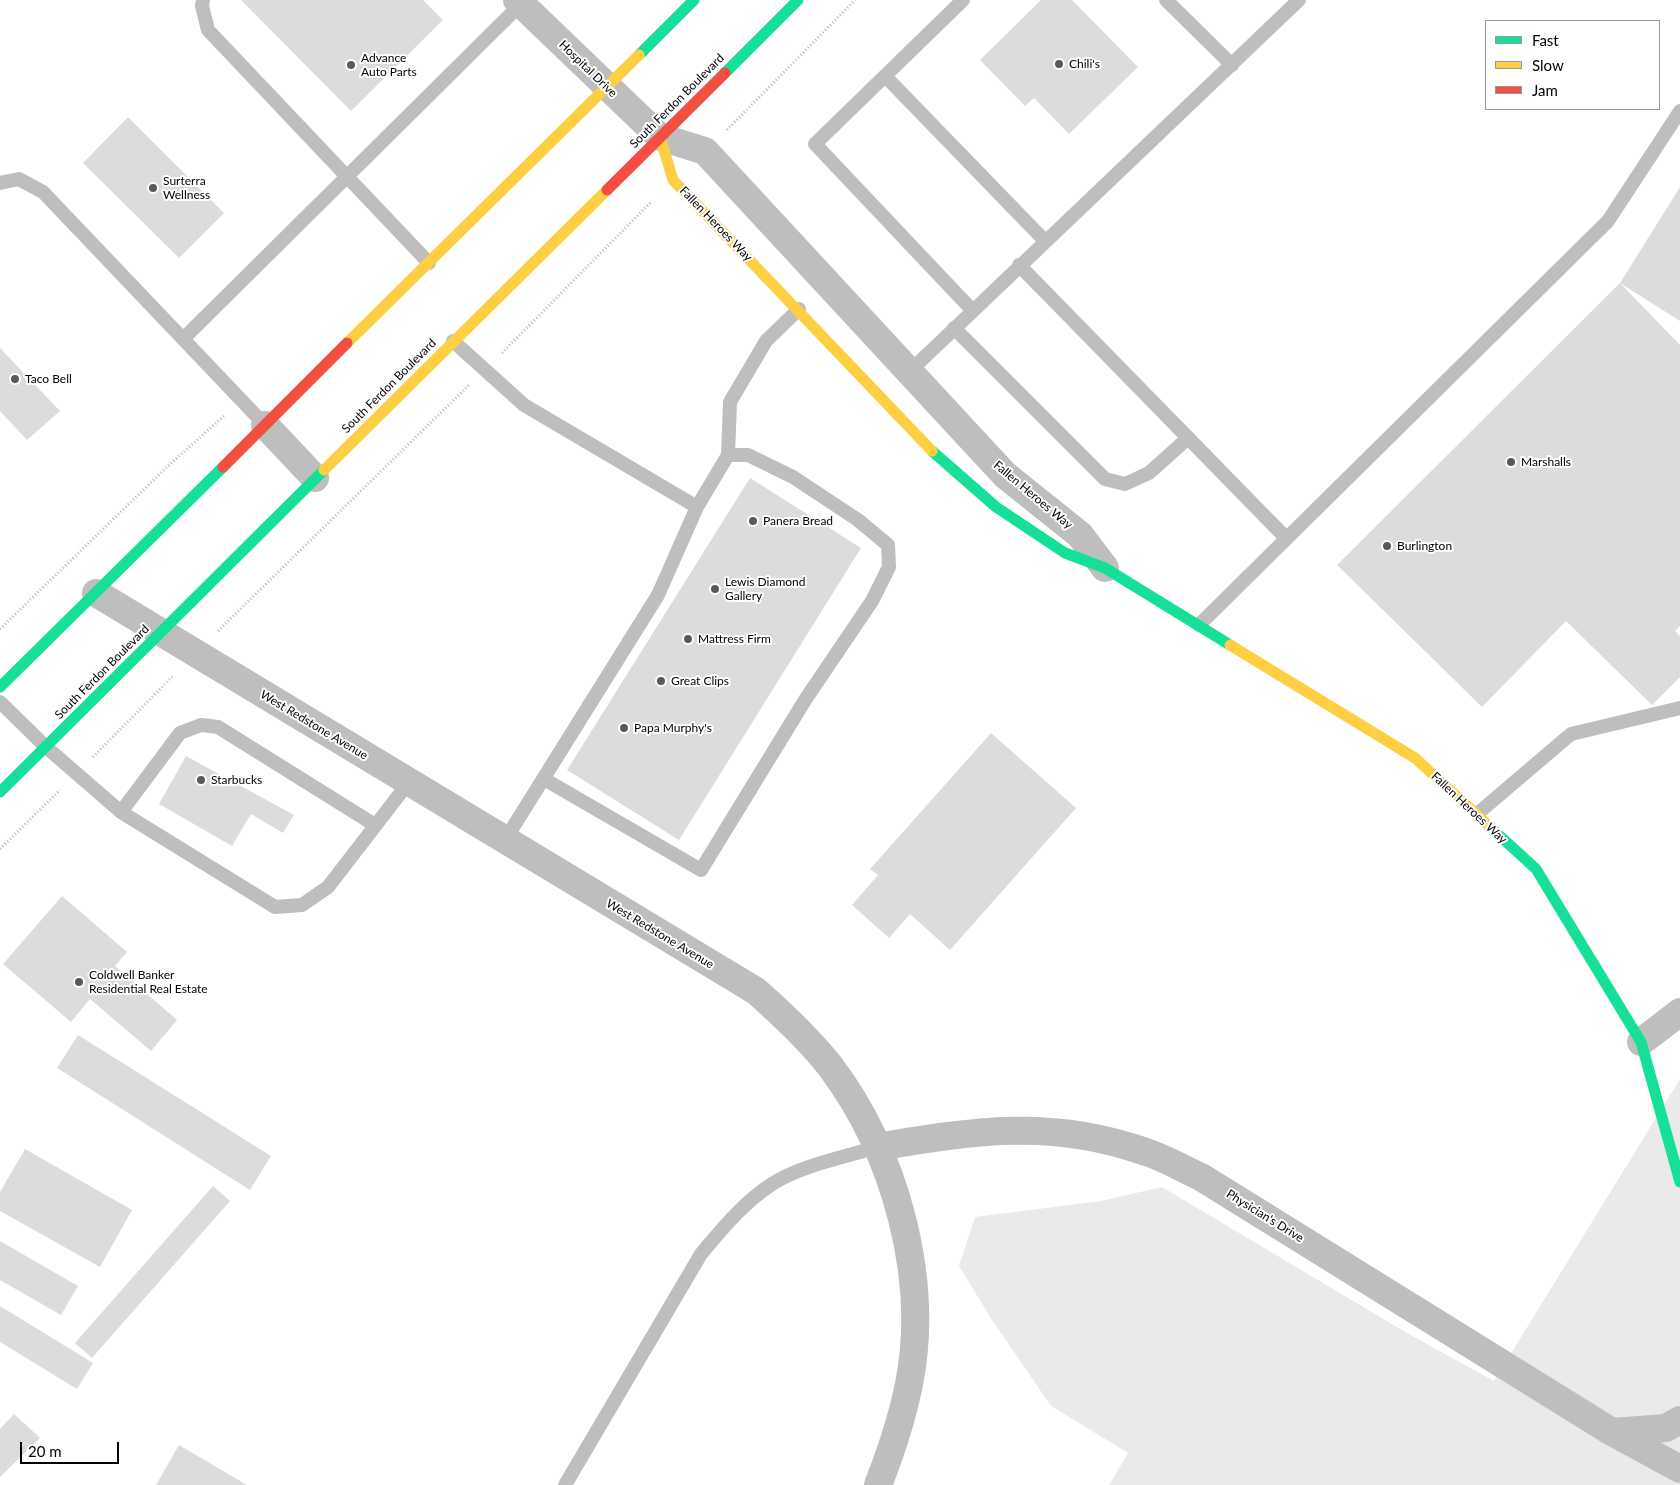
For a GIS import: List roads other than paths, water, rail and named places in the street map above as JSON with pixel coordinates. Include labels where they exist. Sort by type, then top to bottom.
[{"type":"main road","points":[[0,687],[694,0]]},
{"type":"main road","name":"South Ferdon Boulevard","points":[[0,792],[798,0]]},
{"type":"main road","name":"Fallen Heroes Way","points":[[660,137],[673,180],[799,309],[926,445],[996,507],[1065,553],[1104,568],[1415,758],[1536,869],[1641,1042],[1680,1182]]},
{"type":"street","name":"Hospital Drive","points":[[519,2],[660,137]]},
{"type":"street","name":"Fallen Heroes Way","points":[[660,137],[704,151],[1005,475],[1080,535],[1104,568]]},
{"type":"street","points":[[266,425],[315,478]]},
{"type":"street","name":"West Redstone Avenue","points":[[96,593],[756,991],[790,1021],[830,1066],[860,1113],[884,1162],[902,1215],[912,1277],[914,1324],[909,1382],[894,1446],[878,1485]]},
{"type":"street","points":[[1641,1042],[1680,1012]]},
{"type":"street","name":"Physician's Drive","points":[[877,1147],[969,1132],[1028,1129],[1088,1136],[1146,1152],[1201,1177],[1612,1432],[1680,1469]]},
{"type":"street","points":[[1612,1432],[1666,1428],[1680,1420]]},
{"type":"lane","points":[[203,0],[202,6],[208,30],[429,263]]},
{"type":"lane","points":[[963,0],[815,144],[972,311]]},
{"type":"lane","points":[[1166,0],[1232,65]]},
{"type":"lane","points":[[909,372],[1298,0]]},
{"type":"lane","points":[[183,339],[519,2]]},
{"type":"lane","points":[[886,76],[1045,241]]},
{"type":"lane","points":[[1199,626],[1608,221],[1680,111]]},
{"type":"lane","points":[[0,183],[19,180],[43,192],[266,425]]},
{"type":"lane","points":[[1019,265],[1286,538]]},
{"type":"lane","points":[[506,840],[658,596],[697,507],[728,455],[730,402],[766,341],[799,309]]},
{"type":"lane","points":[[954,328],[1105,480],[1125,484],[1150,473],[1188,438]]},
{"type":"lane","points":[[454,342],[524,405],[697,507]]},
{"type":"lane","points":[[544,779],[701,870],[805,700],[872,601],[889,568],[888,545],[858,520],[793,476],[748,455],[728,455]]},
{"type":"lane","points":[[0,702],[46,747],[121,812],[275,907],[302,905],[328,887],[409,782]]},
{"type":"lane","points":[[1477,814],[1571,734],[1680,708]]},
{"type":"lane","points":[[121,812],[180,733],[201,725],[218,727],[375,825]]},
{"type":"lane","points":[[565,1485],[701,1254],[721,1231],[743,1208],[772,1184],[800,1170],[877,1147]]},
{"type":"place","name":"Chili's","points":[[1059,64]]},
{"type":"place","name":"Advance Auto Parts","points":[[351,65]]},
{"type":"place","name":"Surterra Wellness","points":[[153,188]]},
{"type":"place","name":"Taco Bell","points":[[15,379]]},
{"type":"place","name":"Marshalls","points":[[1511,462]]},
{"type":"place","name":"Panera Bread","points":[[753,521]]},
{"type":"place","name":"Burlington","points":[[1387,546]]},
{"type":"place","name":"Lewis Diamond Gallery","points":[[715,589]]},
{"type":"place","name":"Mattress Firm","points":[[688,639]]},
{"type":"place","name":"Great Clips","points":[[661,681]]},
{"type":"place","name":"Papa Murphy's","points":[[624,728]]},
{"type":"place","name":"Starbucks","points":[[201,780]]},
{"type":"place","name":"Coldwell Banker Residential Real Estate","points":[[79,982]]}]
